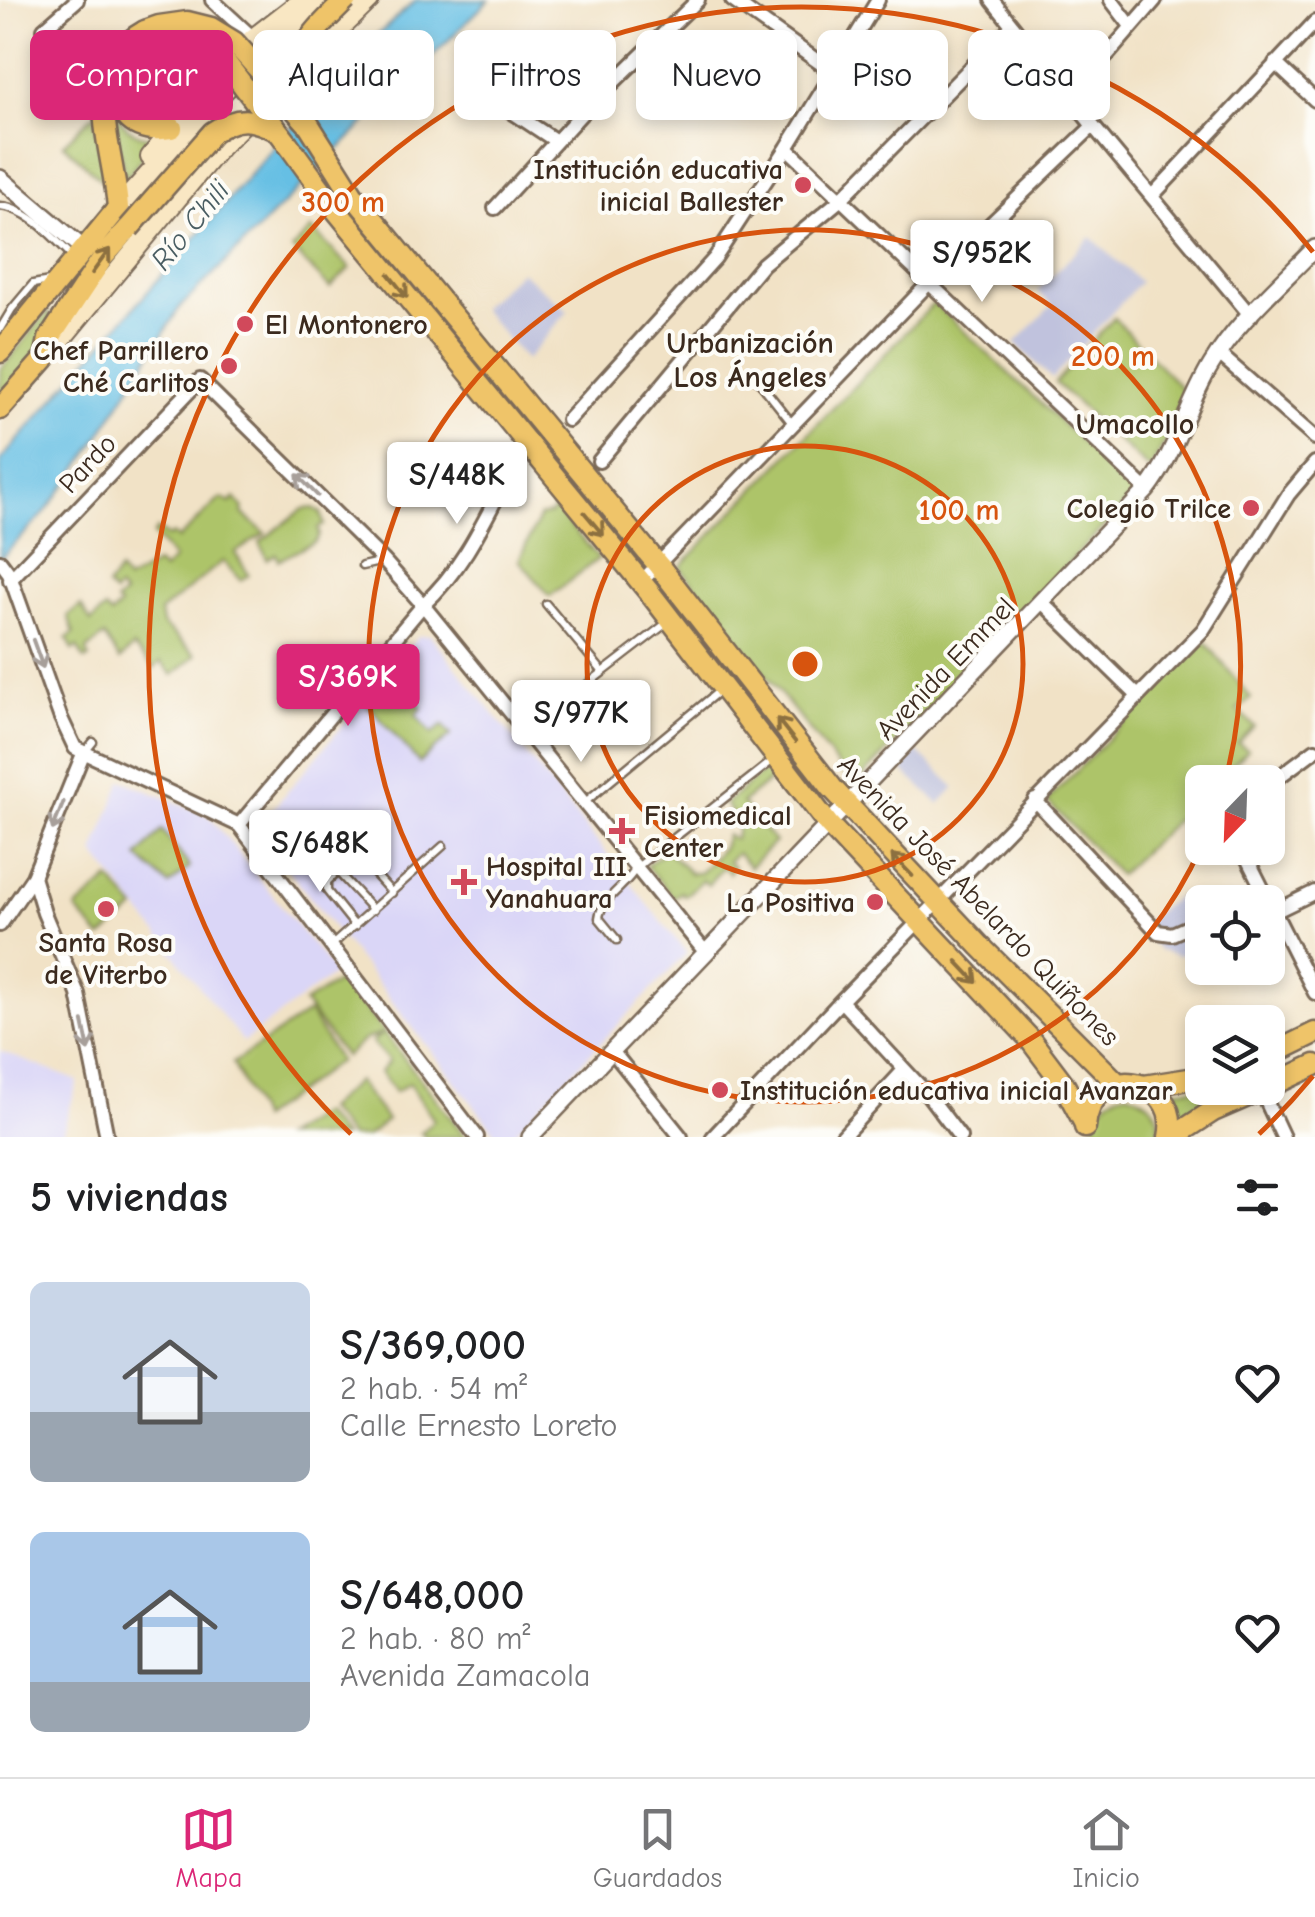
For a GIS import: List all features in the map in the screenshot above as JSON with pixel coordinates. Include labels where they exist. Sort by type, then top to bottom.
[{"type":"main road","points":[[263,30],[302,0]]},
{"type":"main road","points":[[0,352],[122,203],[142,167],[321,0]]},
{"type":"main road","points":[[309,125],[294,88],[302,48],[346,0]]},
{"type":"main road","points":[[0,409],[220,147],[370,0]]},
{"type":"main road","name":"Avenida José Abelardo Quiñones","points":[[122,203],[103,88],[113,60],[133,38],[146,31],[188,22],[210,28],[234,42],[309,125],[352,194],[659,566],[848,805],[938,904],[1118,1084]]},
{"type":"main road","points":[[182,128],[253,38]]},
{"type":"main road","name":"Avenida José Abelardo Quiñones","points":[[182,128],[142,128],[122,110],[118,88],[127,66],[152,44],[180,39],[219,54],[336,210],[671,619],[829,825],[1029,1038],[1062,1084],[1086,1130]]},
{"type":"main road","points":[[182,128],[211,118],[221,122],[225,132],[220,147]]},
{"type":"main road","points":[[45,358],[49,339],[104,256],[213,132],[238,118],[253,119],[283,137]]},
{"type":"main road","points":[[1285,1048],[1315,1033]]},
{"type":"main road","points":[[1285,1079],[1315,1065]]},
{"type":"main road","points":[[1086,1130],[1091,1104],[1097,1095],[1118,1084],[1144,1086],[1185,1080]]},
{"type":"main road","points":[[1144,1086],[1164,1102],[1170,1115],[1171,1137],[1227,1105]]},
{"type":"street","points":[[46,30],[77,0]]},
{"type":"street","points":[[212,0],[253,38]]},
{"type":"street","points":[[668,30],[698,0]]},
{"type":"street","points":[[732,0],[817,61]]},
{"type":"street","points":[[860,30],[878,0]]},
{"type":"street","points":[[992,0],[1015,30]]},
{"type":"street","points":[[1111,0],[1131,26]]},
{"type":"street","points":[[1110,51],[1156,0]]},
{"type":"street","points":[[1152,196],[1315,22]]},
{"type":"street","points":[[599,461],[763,264],[840,200],[1012,26]]},
{"type":"street","points":[[495,208],[636,62]]},
{"type":"street","points":[[1276,62],[1315,100]]},
{"type":"street","points":[[568,420],[715,258],[817,101]]},
{"type":"street","points":[[524,120],[556,141]]},
{"type":"street","points":[[1088,120],[1251,316]]},
{"type":"street","points":[[641,582],[928,284],[1092,126]]},
{"type":"street","points":[[788,148],[1147,490]]},
{"type":"street","points":[[0,178],[79,254]]},
{"type":"street","name":"Avenida Emmel","points":[[530,1137],[1147,490],[1170,458],[1200,384],[1218,353],[1315,248]]},
{"type":"street","points":[[1218,353],[1315,438]]},
{"type":"street","name":"Pardo","points":[[10,580],[200,380],[384,561]]},
{"type":"street","points":[[714,1137],[841,1000],[1203,630],[1288,495],[1315,463]]},
{"type":"street","points":[[240,825],[464,561],[512,472]]},
{"type":"street","points":[[384,561],[706,953]]},
{"type":"street","points":[[1,562],[75,748],[240,825],[477,1137]]},
{"type":"street","points":[[1042,602],[1138,696]]},
{"type":"street","points":[[1285,772],[1315,750]]},
{"type":"street","points":[[0,925],[33,877],[83,754]]},
{"type":"street","points":[[1034,800],[1158,932],[1172,934],[1185,928]]},
{"type":"street","points":[[33,877],[78,994],[107,1137]]},
{"type":"street","points":[[1285,907],[1315,892]]},
{"type":"street","points":[[1285,934],[1315,993]]},
{"type":"street","points":[[841,1000],[944,1114],[960,1137]]},
{"type":"street","points":[[612,1051],[680,1137]]},
{"type":"street","points":[[844,1136],[904,1070]]},
{"type":"street","points":[[1271,1105],[1283,1137]]},
{"type":"lane","points":[[0,206],[12,207],[79,254]]},
{"type":"lane","points":[[0,329],[33,284],[57,280]]},
{"type":"lane","points":[[753,374],[792,423]]},
{"type":"lane","points":[[362,566],[384,561]]},
{"type":"lane","points":[[546,604],[602,671]]},
{"type":"lane","points":[[527,731],[671,619]]},
{"type":"lane","points":[[584,803],[724,688]]},
{"type":"lane","points":[[83,754],[94,742]]},
{"type":"lane","points":[[617,940],[599,912],[631,879],[636,868],[777,757]]},
{"type":"lane","points":[[332,946],[443,846]]},
{"type":"lane","points":[[356,926],[326,891],[326,882],[336,870],[352,857],[359,857],[392,892]]},
{"type":"lane","points":[[336,870],[373,910]]},
{"type":"shaded area","points":[[1091,237],[1140,282],[1052,379],[1015,343],[1052,305],[1037,291]]},
{"type":"shaded area","points":[[521,271],[568,311],[526,360],[480,308]]},
{"type":"shaded area","name":"Hospital III Yanahuara","points":[[430,635],[687,953],[510,1137],[499,1137],[256,829],[418,636]]},
{"type":"shaded area","points":[[917,751],[955,787],[939,804],[901,769]]},
{"type":"shaded area","points":[[122,780],[209,816],[335,973],[243,1042],[94,853]]},
{"type":"shaded area","points":[[1179,895],[1185,907],[1185,953],[1177,956],[1159,950],[1137,928]]},
{"type":"shaded area","points":[[0,1051],[78,1081],[61,1137],[0,1137]]},
{"type":"green space","points":[[88,120],[95,120],[108,186],[63,144]]},
{"type":"green space","points":[[114,120],[121,120],[139,135],[156,138],[125,180]]},
{"type":"green space","points":[[312,229],[350,268],[330,288],[292,249]]},
{"type":"green space","points":[[934,303],[1136,493],[854,786],[680,567]]},
{"type":"green space","points":[[48,312],[53,318],[31,365],[0,399],[0,370]]},
{"type":"green space","points":[[1114,318],[1184,391],[1171,431],[1150,470],[1055,383]]},
{"type":"green space","points":[[221,498],[230,503],[235,498],[243,508],[242,513],[265,533],[235,553],[249,575],[240,580],[223,561],[160,612],[162,624],[196,655],[173,675],[161,662],[154,668],[133,647],[120,660],[104,636],[87,650],[89,658],[85,660],[77,647],[73,650],[67,638],[74,634],[68,616],[81,606],[91,622],[105,609],[111,615],[124,595],[118,589],[114,594],[107,587],[119,571],[127,581],[156,564],[163,570],[174,559],[153,535],[157,529],[178,539]]},
{"type":"green space","points":[[314,508],[321,513],[324,525],[318,528],[315,542],[279,560],[276,554],[267,559],[260,542],[303,509]]},
{"type":"green space","points":[[554,508],[599,558],[550,596],[519,560],[540,516],[551,514]]},
{"type":"green space","points":[[1204,640],[1251,698],[1237,710],[1254,726],[1238,743],[1248,750],[1233,765],[1185,765],[1185,811],[1119,875],[1047,801]]},
{"type":"green space","points":[[394,675],[422,708],[416,715],[432,734],[443,725],[451,735],[419,763],[364,700]]},
{"type":"green space","points":[[767,768],[774,777],[742,803],[775,842],[750,867],[737,853],[728,861],[734,867],[729,873],[723,866],[708,885],[702,880],[685,896],[681,892],[674,898],[646,866],[666,850],[690,873],[700,873],[723,847],[727,835],[735,839],[738,828],[725,804]]},
{"type":"green space","points":[[162,830],[190,867],[169,885],[138,857]]},
{"type":"green space","name":"Santa Rosa de Viterbo","points":[[110,879],[136,909],[101,938],[76,909]]},
{"type":"green space","points":[[342,979],[466,1137],[425,1137],[421,1133],[434,1120],[409,1083],[395,1092],[380,1072],[389,1061],[372,1042],[382,1034],[365,1039],[345,1057],[304,1003]]},
{"type":"green space","points":[[309,1012],[339,1061],[260,1119],[233,1063]]},
{"type":"green space","points":[[357,1081],[387,1120],[366,1137],[350,1137],[326,1109]]},
{"type":"green space","points":[[1185,1089],[1185,1105],[1202,1105],[1180,1120],[1169,1090]]},
{"type":"green space","points":[[1128,1092],[1154,1108],[1159,1120],[1158,1137],[1097,1137],[1096,1121],[1101,1107],[1112,1097]]},
{"type":"green space","points":[[321,1113],[343,1137],[284,1137]]},
{"type":"water","points":[[416,0],[489,0],[459,30],[454,30],[454,35],[434,55],[434,30],[383,30]]},
{"type":"water","points":[[298,120],[368,120],[180,307],[85,459],[43,515],[0,559],[0,461]]},
{"type":"place","name":"Institución educativa inicial Ballester","points":[[803,185]]},
{"type":"place","name":"El Montonero","points":[[245,324]]},
{"type":"place","name":"Chef Parrillero Ché Carlitos","points":[[229,366]]},
{"type":"place","name":"Colegio Trilce","points":[[1251,508]]},
{"type":"place","name":"Fisiomedical Center","points":[[622,831]]},
{"type":"place","name":"Hospital III Yanahuara","points":[[464,882]]},
{"type":"place","name":"La Positiva","points":[[875,902]]},
{"type":"place","name":"Santa Rosa de Viterbo","points":[[106,909]]},
{"type":"place","name":"Institución educativa inicial Avanzar","points":[[720,1090]]},
{"type":"district","name":"Urbanización Los Ángeles","points":[[750,360]]},
{"type":"district","name":"Umacollo","points":[[1135,424]]},
{"type":"water label","name":"Río Chili","points":[[190,225]]}]
